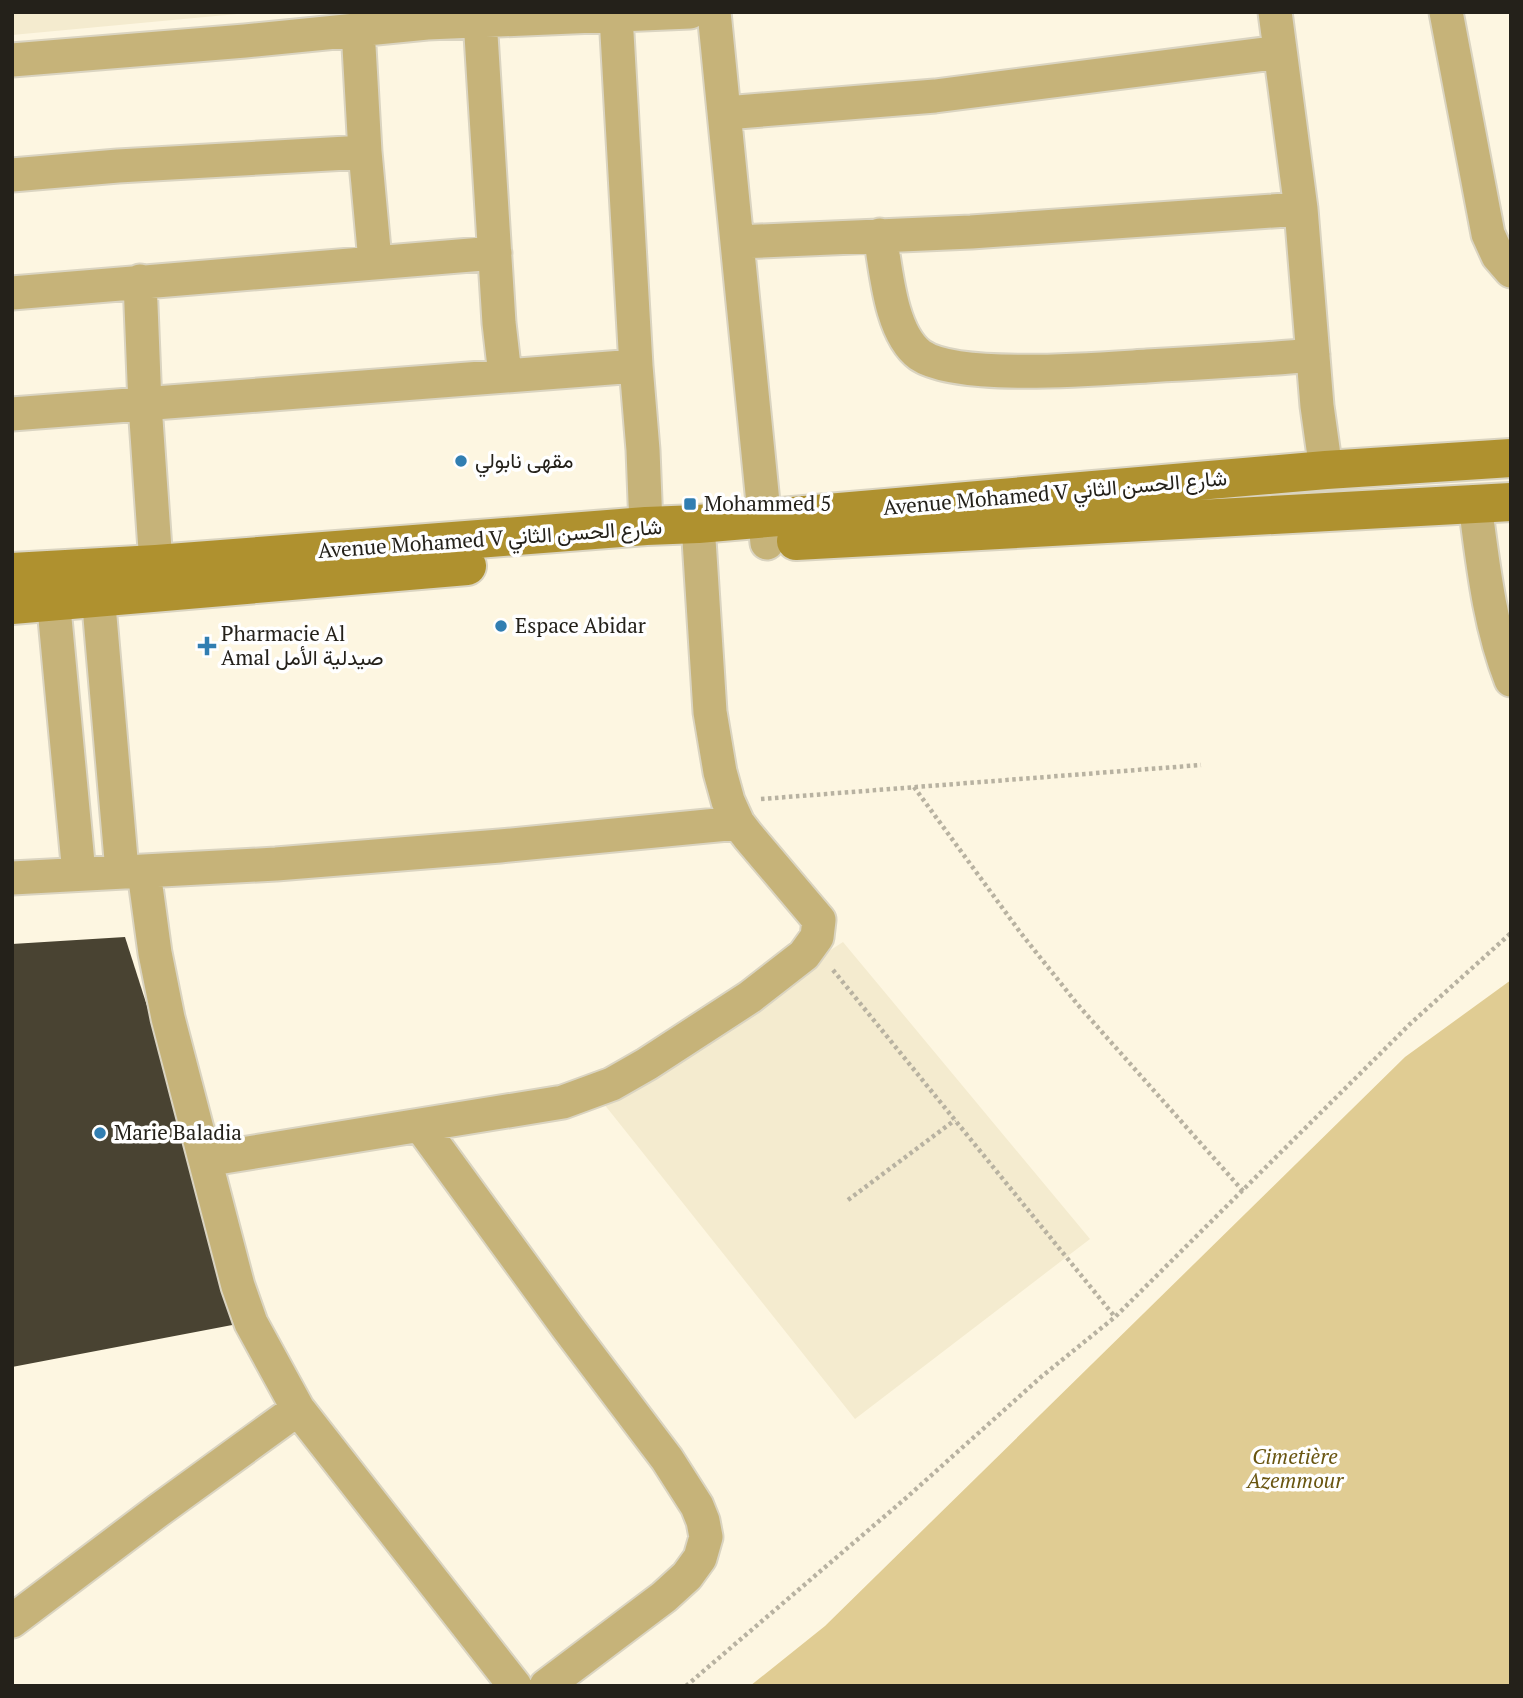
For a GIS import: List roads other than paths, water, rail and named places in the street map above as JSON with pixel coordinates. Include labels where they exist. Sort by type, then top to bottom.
[{"type":"main road","name":"Avenue Mohamed V شارع الحسن الثاني","points":[[12,605],[52,586],[766,530],[1326,470],[1511,458]]},
{"type":"main road","name":"Avenue Mohamed V شارع الحسن الثاني","points":[[766,530],[1493,503]]},
{"type":"main road","name":"Avenue Mohamed V شارع الحسن الثاني","points":[[97,583],[156,564],[646,526],[699,535]]},
{"type":"main road","name":"Avenue Mohamed V شارع الحسن الثاني","points":[[12,572],[52,586]]},
{"type":"street","points":[[12,60],[480,19],[690,12]]},
{"type":"street","points":[[714,12],[766,530]]},
{"type":"street","points":[[1275,12],[1301,209],[1317,406],[1326,470]]},
{"type":"street","points":[[1446,12],[1488,234],[1498,256],[1511,271]]},
{"type":"street","points":[[616,16],[646,526]]},
{"type":"street","points":[[480,19],[505,375]]},
{"type":"street","points":[[358,29],[375,261]]},
{"type":"street","points":[[724,113],[935,96],[1280,52]]},
{"type":"street","points":[[12,175],[365,152]]},
{"type":"street","points":[[738,242],[971,232],[1301,209]]},
{"type":"street","points":[[880,235],[893,306],[904,337],[919,354],[947,365],[1013,371],[1074,370],[1313,355]]},
{"type":"street","points":[[12,293],[495,253]]},
{"type":"street","points":[[140,281],[156,564]]},
{"type":"street","points":[[12,414],[636,366]]},
{"type":"street","points":[[1493,503],[1484,575],[1497,638],[1511,680]]},
{"type":"street","points":[[205,1160],[563,1102],[612,1084],[647,1064],[789,969],[812,945],[820,928],[819,920],[733,812],[720,772],[710,712],[699,535]]},
{"type":"street","points":[[97,583],[133,872],[205,1160],[238,1286],[251,1323],[298,1409],[515,1686]]},
{"type":"street","points":[[52,586],[79,874]]},
{"type":"street","points":[[12,878],[500,846],[733,812]]},
{"type":"street","points":[[420,1125],[667,1459],[697,1506],[703,1521],[706,1537],[700,1558],[687,1576],[664,1597],[547,1686]]},
{"type":"street","points":[[12,1621],[298,1409]]},
{"type":"place","name":"مقهى نابولي","points":[[461,461]]},
{"type":"place","name":"Mohammed 5","points":[[690,504]]},
{"type":"place","name":"Espace Abidar","points":[[501,626]]},
{"type":"place","name":"Pharmacie Al Amal صيدلية الأمل","points":[[207,646]]},
{"type":"place","name":"Marie Baladia","points":[[100,1133]]},
{"type":"park label","name":"Cimetière Azemmour","points":[[1295,1469]]}]
